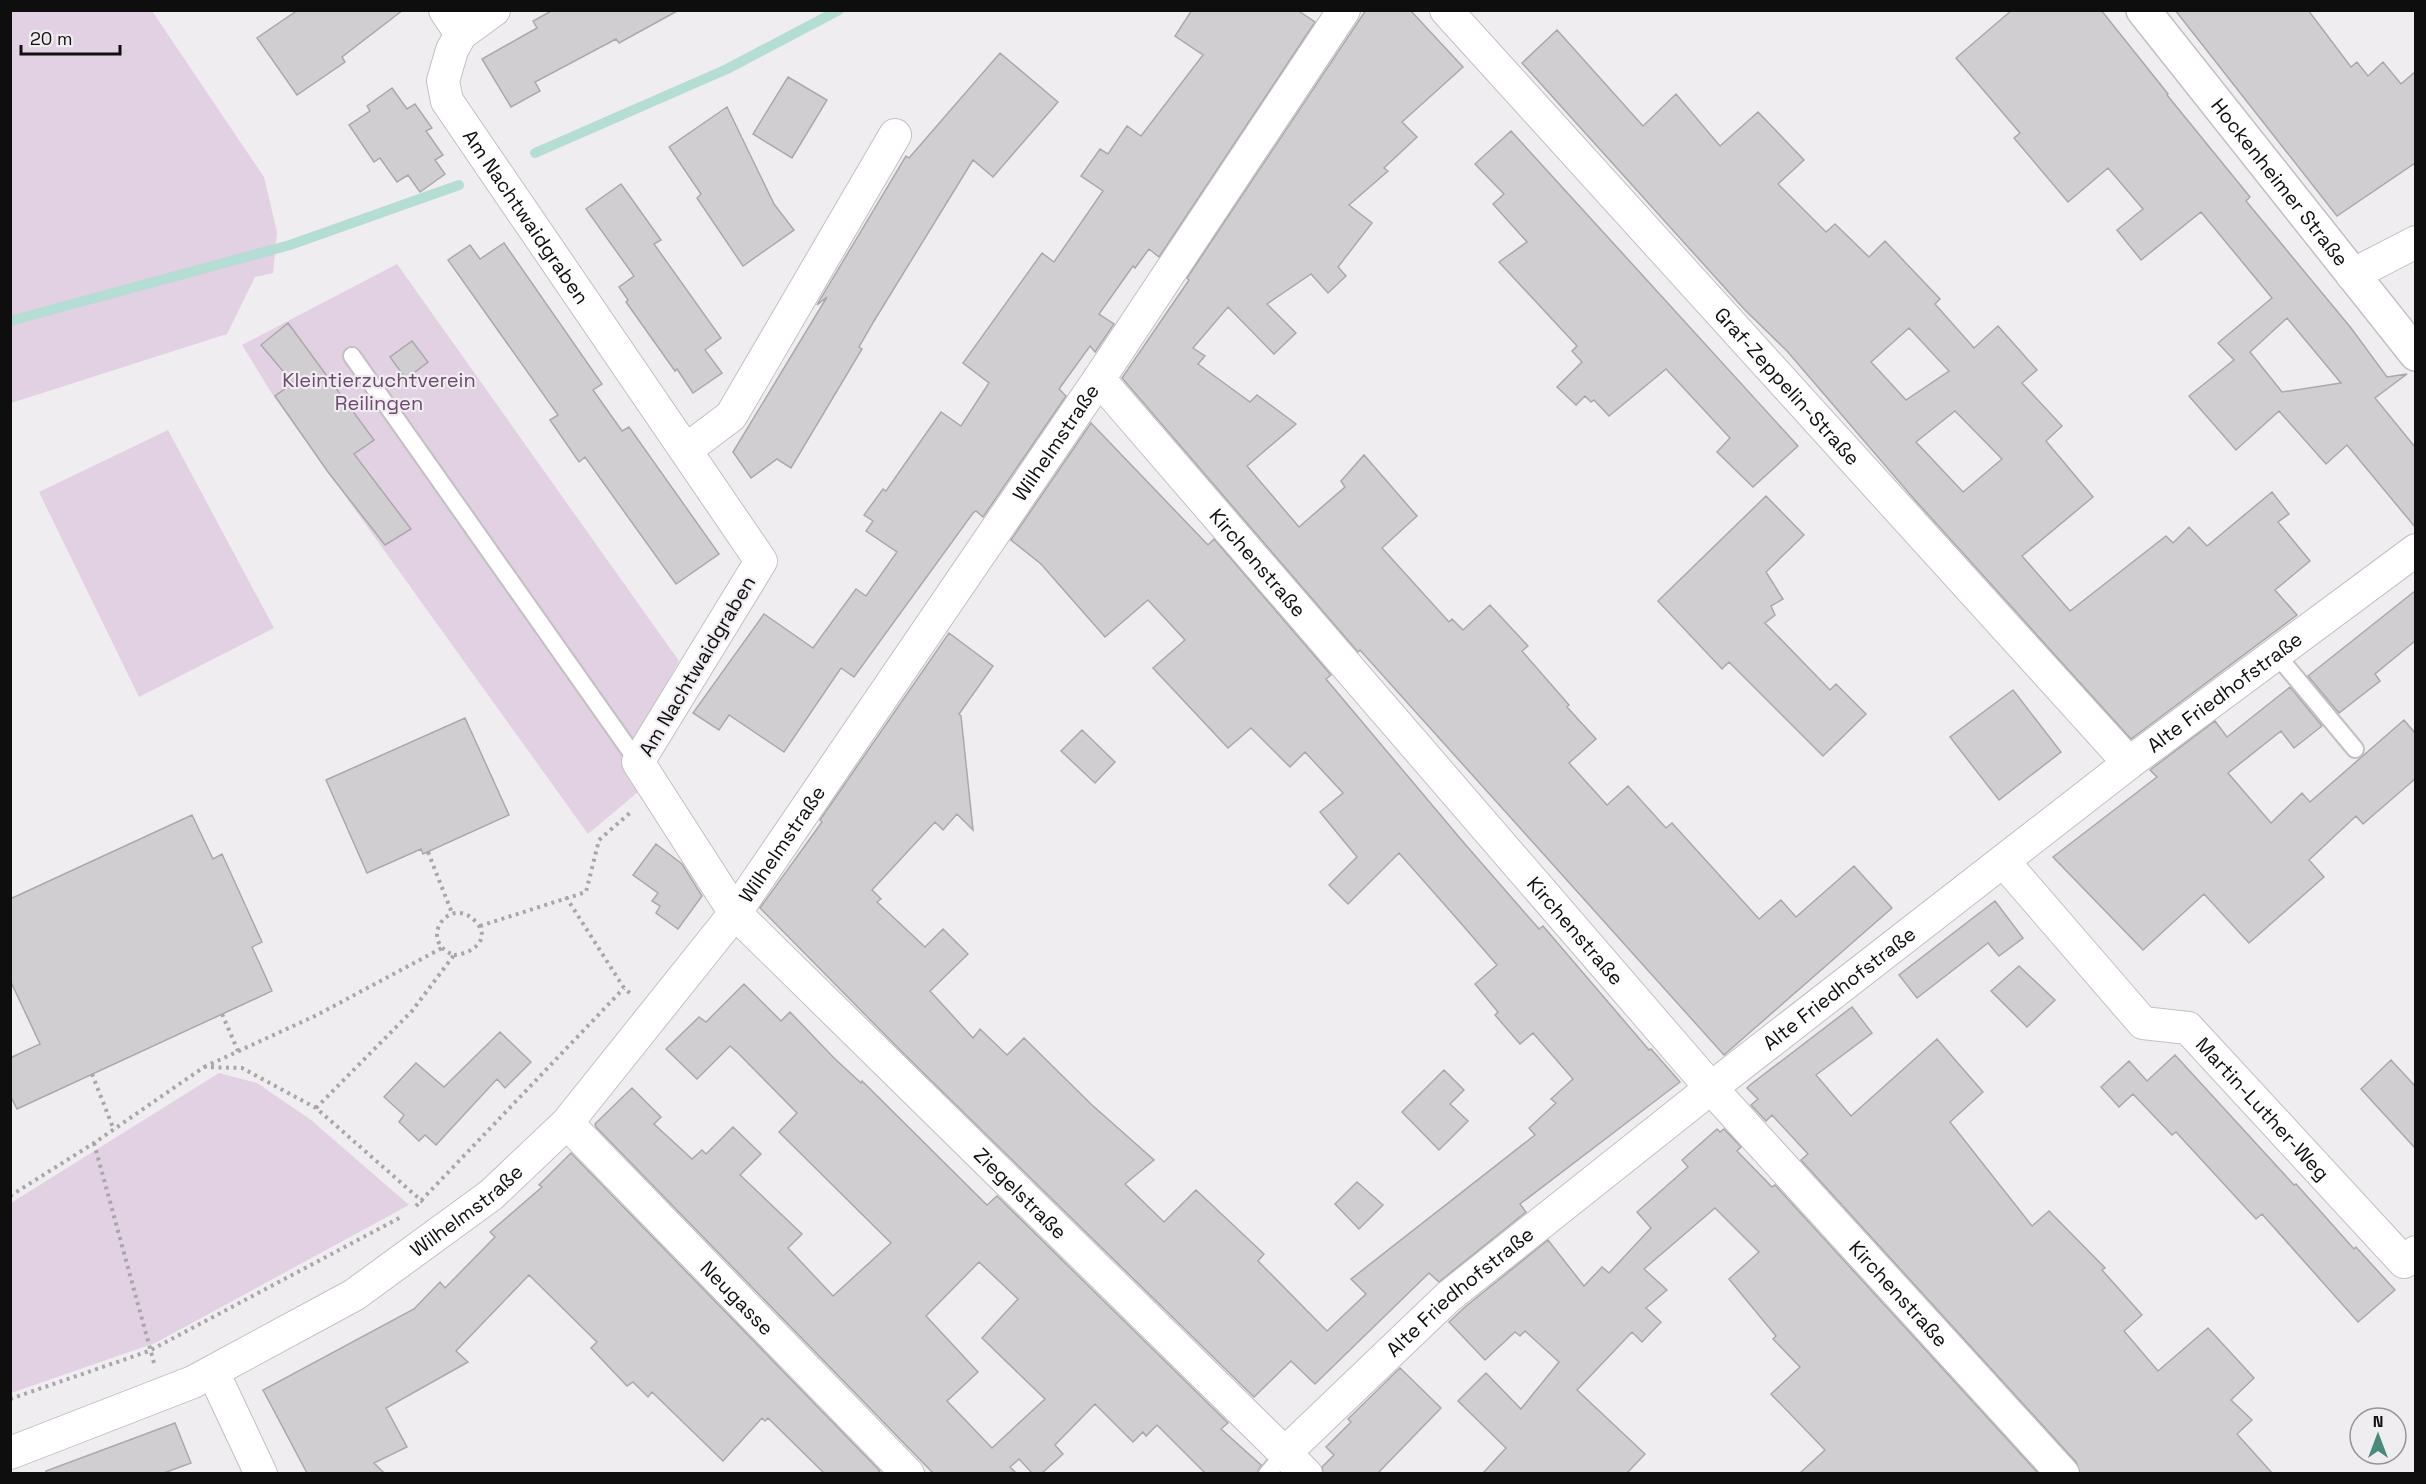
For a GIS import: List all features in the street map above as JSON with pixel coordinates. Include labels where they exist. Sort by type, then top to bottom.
[{"type":"street","name":"Am Nachtwaidgraben","points":[[495,10],[453,22],[452,50],[443,81],[447,101],[761,561],[638,762],[735,913]]},
{"type":"street","name":"Wilhelmstraße","points":[[10,1453],[164,1394],[213,1372],[354,1295],[491,1195],[567,1123],[735,913],[1099,379],[1344,10]]},
{"type":"street","name":"Graf-Zeppelin-Straße","points":[[1446,10],[2129,763]]},
{"type":"street","name":"Hockenheimer Straße","points":[[2143,10],[2415,354]]},
{"type":"street","points":[[687,450],[731,416],[895,135]]},
{"type":"street","points":[[2352,274],[2415,242]]},
{"type":"street","name":"Kirchenstraße","points":[[1099,379],[1712,1088],[2063,1473]]},
{"type":"street","name":"Alte Friedhofstraße","points":[[1286,1467],[1448,1296],[2129,763],[2415,550]]},
{"type":"street","name":"Martin-Luther-Weg","points":[[2004,862],[2144,1023],[2188,1028],[2404,1262],[2415,1252]]},
{"type":"street","name":"Ziegelstraße","points":[[735,913],[1286,1467]]},
{"type":"street","name":"Neugasse","points":[[567,1123],[908,1473]]},
{"type":"street","points":[[213,1372],[261,1473]]},
{"type":"lane","points":[[352,356],[638,762]]},
{"type":"lane","points":[[2276,654],[2355,748]]},
{"type":"path","points":[[480,926],[586,892],[599,840],[656,791]]},
{"type":"path","points":[[428,852],[452,913]]},
{"type":"path","points":[[566,897],[624,988],[655,1013]]},
{"type":"path","points":[[463,912],[471,915],[480,926],[481,935],[474,950],[466,954],[454,955],[442,948],[438,939],[437,930],[442,920],[452,913],[463,912]]},
{"type":"path","points":[[10,1196],[114,1130],[204,1067],[317,1015],[442,948]]},
{"type":"path","points":[[316,1108],[412,1011],[454,955]]},
{"type":"path","points":[[10,1399],[149,1351],[412,1211],[624,988]]},
{"type":"path","points":[[222,1014],[238,1051]]},
{"type":"path","points":[[204,1067],[242,1068],[316,1108],[422,1200],[445,1230]]},
{"type":"path","points":[[92,1074],[114,1130]]},
{"type":"path","points":[[94,1143],[149,1351],[164,1394]]},
{"type":"green space","points":[[11,10],[152,11],[264,177],[277,232],[273,273],[255,277],[227,334],[11,403]]},
{"type":"green space","name":"Kleintierzuchtverein Reilingen","points":[[397,264],[679,661],[634,742],[645,786],[588,834],[274,397],[242,345]]},
{"type":"green space","points":[[168,430],[274,628],[139,697],[39,492]]},
{"type":"green space","points":[[219,1073],[257,1083],[311,1120],[409,1205],[155,1343],[11,1393],[11,1203]]},
{"type":"building","points":[[298,10],[403,10],[342,57],[345,62],[297,95],[257,38]]},
{"type":"building","points":[[553,10],[679,10],[619,43],[616,39],[535,82],[540,91],[511,107],[482,59],[537,28],[533,21]]},
{"type":"building","points":[[1192,10],[1297,10],[1315,22],[1159,257],[1149,249],[1135,268],[1133,266],[1099,314],[1114,324],[1095,352],[1090,346],[1059,389],[1066,396],[983,517],[976,511],[973,513],[854,677],[841,668],[784,752],[729,715],[719,730],[693,713],[764,614],[813,648],[856,589],[866,596],[897,552],[866,531],[873,521],[864,515],[883,489],[886,491],[941,412],[961,426],[989,383],[963,363],[1042,253],[1054,262],[1103,191],[1081,176],[1100,149],[1108,154],[1127,126],[1141,136],[1203,55],[1175,36]]},
{"type":"building","points":[[1366,10],[1410,10],[1463,67],[1402,122],[1417,137],[1384,168],[1388,171],[1349,205],[1372,223],[1338,267],[1346,276],[1328,293],[1311,274],[1267,304],[1296,333],[1274,354],[1228,307],[1193,348],[1205,356],[1198,364],[1250,402],[1257,395],[1296,424],[1247,466],[1299,527],[1345,487],[1341,481],[1364,455],[1417,516],[1382,548],[1449,622],[1452,619],[1463,630],[1490,605],[1528,646],[1522,651],[1596,739],[1569,763],[1607,805],[1628,786],[1666,828],[1672,823],[1759,919],[1781,900],[1796,917],[1854,866],[1892,908],[1724,1055],[1360,650],[1358,652],[1122,378]]},
{"type":"building","points":[[2012,10],[2101,10],[2250,197],[2246,201],[2351,328],[2387,377],[2407,374],[2375,398],[2415,447],[2415,527],[2347,445],[2326,464],[2279,411],[2236,450],[2189,396],[2234,360],[2218,343],[2272,298],[2201,212],[2141,260],[2117,230],[2143,209],[2108,168],[2068,202],[2014,138],[2020,133],[1956,58]],"holes":[[[2287,318],[2341,383],[2282,392],[2250,352]]]},
{"type":"building","points":[[2175,10],[2308,10],[2351,67],[2357,62],[2368,76],[2383,62],[2401,84],[2415,72],[2415,163],[2337,216]]},
{"type":"building","points":[[1557,30],[1643,126],[1676,94],[1720,146],[1758,112],[1804,160],[1778,184],[1826,232],[1835,224],[1869,257],[1885,241],[1940,299],[1935,304],[1974,348],[1998,326],[2037,370],[2022,383],[2062,426],[2046,441],[2093,497],[2022,556],[2070,611],[2166,536],[2173,543],[2189,527],[2207,546],[2272,492],[2289,514],[2278,522],[2310,561],[2275,590],[2297,615],[2131,739],[1914,499],[1787,351],[1744,309],[1522,63]],"holes":[[[1909,328],[1949,371],[1906,400],[1871,362]],[[1955,411],[2002,459],[1963,492],[1916,442]]]},
{"type":"building","points":[[1000,53],[1058,102],[993,177],[973,160],[874,321],[859,347],[862,349],[791,468],[777,459],[751,478],[733,452],[827,297],[817,305],[821,298],[906,156],[909,158]]},
{"type":"building","points":[[788,77],[827,100],[792,158],[753,134]]},
{"type":"building","points":[[392,88],[407,109],[415,104],[432,128],[426,131],[443,155],[435,160],[445,174],[420,192],[408,175],[397,182],[380,158],[374,162],[349,125],[370,111],[367,106]]},
{"type":"building","points":[[727,107],[774,204],[794,230],[743,266],[697,198],[701,194],[669,147]]},
{"type":"building","points":[[1511,131],[1798,446],[1753,487],[1717,452],[1730,438],[1666,369],[1609,416],[1594,400],[1591,402],[1585,396],[1576,405],[1557,387],[1582,362],[1572,351],[1577,346],[1499,262],[1527,242],[1493,204],[1504,194],[1475,164]]},
{"type":"building","points":[[621,184],[661,240],[654,244],[721,338],[705,350],[722,373],[693,393],[626,302],[628,300],[619,287],[634,276],[586,209]]},
{"type":"building","points":[[504,243],[602,384],[593,390],[622,431],[629,427],[719,554],[676,584],[585,457],[579,462],[550,420],[558,415],[448,260],[470,245],[480,259]]},
{"type":"building","points":[[288,323],[374,440],[354,454],[411,529],[385,545],[328,472],[275,396],[293,383],[261,345]]},
{"type":"building","points":[[412,341],[428,362],[406,379],[390,357]]},
{"type":"building","points":[[1091,423],[1208,545],[1214,539],[1331,675],[1326,679],[1464,843],[1539,929],[1543,926],[1649,1050],[1651,1049],[1680,1082],[1520,1204],[1526,1212],[1439,1282],[1429,1273],[1315,1384],[1291,1361],[1254,1397],[901,1051],[760,908],[822,822],[820,820],[949,633],[993,666],[959,714],[973,830],[957,814],[943,830],[935,822],[872,890],[881,899],[877,902],[925,947],[943,929],[968,954],[930,991],[973,1038],[980,1029],[1007,1055],[1024,1038],[1092,1105],[1154,1160],[1125,1184],[1164,1222],[1196,1190],[1264,1254],[1258,1261],[1327,1331],[1366,1294],[1351,1279],[1535,1135],[1529,1128],[1556,1103],[1551,1099],[1573,1079],[1533,1033],[1520,1044],[1495,1015],[1498,1012],[1475,984],[1497,965],[1459,921],[1399,853],[1348,904],[1329,885],[1357,857],[1320,812],[1343,793],[1305,752],[1290,767],[1251,728],[1228,748],[1153,668],[1185,640],[1148,600],[1105,637],[1041,564],[1011,540]]},
{"type":"building","points":[[1766,496],[1804,535],[1766,572],[1783,599],[1771,606],[1775,615],[1765,623],[1830,690],[1836,684],[1866,714],[1823,756],[1729,662],[1722,669],[1658,601]]},
{"type":"building","points":[[2415,591],[2415,641],[2375,674],[2380,681],[2339,713],[2308,676]]},
{"type":"building","points":[[2290,687],[2322,726],[2294,748],[2281,731],[2228,773],[2271,823],[2302,793],[2310,802],[2404,720],[2415,733],[2415,779],[2363,824],[2356,816],[2309,860],[2324,877],[2249,943],[2204,894],[2143,950],[2053,857],[2157,777],[2150,770],[2215,721],[2227,737]]},
{"type":"building","points":[[2013,690],[2061,752],[1999,800],[1950,737]]},
{"type":"building","points":[[465,718],[509,815],[423,854],[421,849],[367,873],[326,780]]},
{"type":"building","points":[[1082,730],[1115,762],[1095,783],[1061,751]]},
{"type":"building","points":[[192,815],[213,859],[222,854],[262,942],[252,947],[272,991],[17,1109],[10,1095],[10,1058],[40,1044],[10,980],[10,899]]},
{"type":"building","points":[[656,844],[682,864],[702,896],[678,929],[656,913],[660,906],[652,901],[658,893],[633,875]]},
{"type":"building","points":[[1995,901],[2023,938],[1999,956],[1988,943],[1917,998],[1899,975]]},
{"type":"building","points":[[2019,966],[2055,1000],[2027,1027],[1991,991]]},
{"type":"building","points":[[744,984],[781,1021],[790,1012],[834,1058],[861,1083],[862,1081],[987,1205],[997,1196],[1228,1423],[1221,1429],[1261,1465],[1257,1473],[1205,1473],[1157,1425],[1146,1436],[1143,1432],[1133,1442],[1095,1404],[1055,1445],[1063,1454],[1042,1473],[1032,1473],[1019,1459],[1010,1467],[1016,1473],[933,1473],[596,1127],[595,1124],[632,1088],[661,1117],[654,1124],[692,1159],[702,1150],[706,1154],[733,1127],[761,1154],[740,1175],[802,1234],[788,1248],[833,1296],[891,1243],[779,1132],[797,1113],[730,1046],[697,1079],[666,1049],[699,1017],[706,1022]],"holes":[[[979,1262],[1018,1299],[982,1338],[1045,1399],[992,1448],[947,1401],[978,1372],[926,1316]]]},
{"type":"building","points":[[1852,1007],[1872,1033],[1816,1075],[1851,1116],[1937,1039],[1983,1092],[1950,1122],[2032,1226],[2049,1211],[2105,1268],[2102,1270],[2142,1315],[2124,1331],[2158,1371],[2208,1328],[2254,1378],[2231,1400],[2252,1420],[2237,1434],[2272,1473],[2080,1473],[2076,1462],[1801,1160],[1808,1154],[1772,1115],[1766,1121],[1751,1105],[1758,1099],[1747,1088],[1750,1085]]},
{"type":"building","points":[[500,1032],[531,1062],[505,1088],[497,1079],[436,1145],[425,1135],[419,1141],[399,1122],[404,1115],[384,1097],[416,1063],[444,1087]]},
{"type":"building","points":[[2175,1055],[2294,1185],[2296,1184],[2354,1249],[2356,1247],[2395,1290],[2358,1322],[2262,1214],[2256,1219],[2176,1132],[2172,1135],[2133,1094],[2119,1107],[2101,1087],[2129,1061],[2147,1081]]},
{"type":"building","points":[[2391,1060],[2415,1086],[2415,1148],[2361,1089]]},
{"type":"building","points":[[1444,1070],[1464,1090],[1450,1104],[1468,1121],[1439,1150],[1402,1112]]},
{"type":"building","points":[[1717,1129],[1720,1132],[1724,1129],[1741,1147],[1737,1151],[1772,1187],[1775,1185],[2038,1473],[1800,1473],[1825,1450],[1771,1394],[1800,1367],[1773,1339],[1776,1336],[1729,1279],[1759,1252],[1715,1208],[1644,1269],[1667,1290],[1646,1308],[1661,1322],[1642,1342],[1632,1332],[1577,1390],[1645,1454],[1627,1473],[1483,1473],[1506,1448],[1458,1401],[1486,1373],[1521,1409],[1559,1362],[1525,1331],[1520,1336],[1515,1332],[1485,1360],[1449,1322],[1548,1240],[1584,1286],[1602,1267],[1609,1273],[1651,1228],[1637,1212],[1688,1167],[1682,1160]]},
{"type":"building","points":[[571,1153],[880,1471],[877,1473],[824,1473],[768,1418],[765,1421],[762,1418],[723,1461],[652,1392],[648,1397],[633,1382],[627,1386],[591,1348],[597,1342],[529,1275],[456,1351],[468,1362],[386,1408],[407,1447],[374,1463],[384,1473],[307,1473],[263,1390],[414,1309],[440,1282],[445,1288],[495,1237],[490,1232],[542,1187],[539,1185]]},
{"type":"building","points":[[1357,1182],[1383,1205],[1359,1229],[1335,1204]]},
{"type":"building","points":[[1400,1368],[1441,1408],[1378,1473],[1323,1473],[1322,1467],[1334,1455],[1326,1447],[1351,1422],[1348,1419]]},
{"type":"building","points":[[175,1423],[191,1463],[164,1473],[46,1473],[46,1471]]},
{"type":"waterway","points":[[535,153],[727,69],[839,10]]},
{"type":"waterway","points":[[10,321],[290,245],[459,185]]}]
